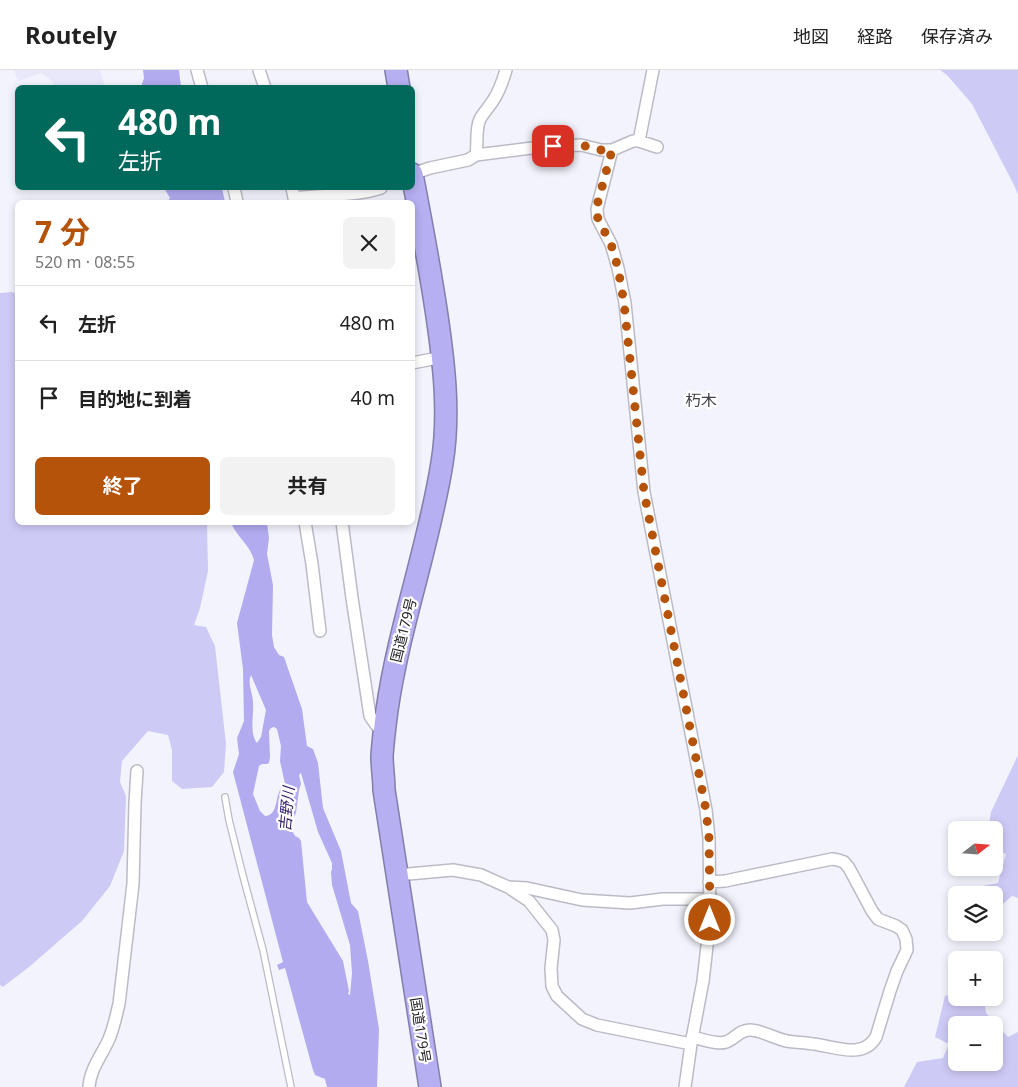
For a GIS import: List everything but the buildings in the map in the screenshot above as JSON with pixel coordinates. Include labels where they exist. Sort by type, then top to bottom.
[{"type":"highway","points":[[396,70],[398,85]]},
{"type":"highway","name":"国道179号","points":[[415,190],[443,357],[446,392],[445,428],[442,462],[430,526],[397,652],[384,730],[382,757],[384,790],[430,1087]]},
{"type":"street","points":[[197,70],[201,85]]},
{"type":"street","points":[[258,70],[264,85]]},
{"type":"street","points":[[476,155],[477,129],[480,120],[495,98],[506,70]]},
{"type":"street","points":[[639,141],[653,70]]},
{"type":"street","points":[[415,173],[468,160],[476,155],[540,147],[581,145],[601,150],[612,150],[633,141],[657,147]]},
{"type":"street","points":[[612,150],[596,209],[598,219],[611,244],[618,268],[624,303],[644,492],[706,810],[709,838],[710,920],[703,981],[685,1087]]},
{"type":"street","points":[[294,196],[375,190]]},
{"type":"street","points":[[415,362],[443,357]]},
{"type":"street","points":[[306,525],[320,631]]},
{"type":"street","points":[[342,525],[370,716],[377,726],[384,730]]},
{"type":"street","points":[[89,1087],[89,1081],[95,1064],[115,1022],[119,1004],[134,884],[137,771]]},
{"type":"street","points":[[397,875],[453,870],[480,875],[508,888],[529,901],[552,930],[554,940],[550,968],[552,986],[557,996],[582,1019],[597,1026],[692,1041],[726,1042],[741,1032],[750,1030],[785,1041],[825,1045],[837,1049],[864,1049],[873,1043],[892,984],[906,950],[906,939],[902,930],[878,918],[872,911],[844,862],[832,859],[725,881],[710,882]]},
{"type":"street","points":[[508,888],[527,888],[582,900],[630,903],[663,899],[711,899]]},
{"type":"lane","points":[[225,797],[229,820],[263,950],[291,1087]]},
{"type":"shaded area","points":[[14,70],[100,70],[104,85],[54,85],[41,73],[18,81]]},
{"type":"shaded area","points":[[940,70],[1018,70],[1018,195],[972,104],[947,75]]},
{"type":"shaded area","points":[[0,293],[15,293],[15,525],[207,525],[208,571],[200,608],[194,625],[206,627],[215,646],[226,744],[224,772],[212,787],[182,789],[172,781],[172,750],[168,735],[148,731],[122,761],[120,782],[126,796],[124,851],[110,886],[82,921],[3,987],[0,985]]},
{"type":"shaded area","points":[[1018,755],[1018,898],[1012,896],[1003,904],[1003,886],[982,886],[998,883],[1000,876],[1003,876],[1003,865],[1006,854],[1003,853],[1003,821],[990,821],[991,812]]},
{"type":"shaded area","points":[[948,995],[948,1006],[985,1006],[986,1013],[989,1016],[948,1016],[948,1044],[935,1037],[945,996]]},
{"type":"shaded area","points":[[1003,1032],[1008,1037],[1018,1032],[1018,1087],[904,1087],[917,1062],[943,1058],[948,1046],[948,1071],[1003,1071]]},
{"type":"water","points":[[143,70],[179,70],[181,85],[142,85],[144,78]]},
{"type":"water","points":[[165,190],[222,190],[225,200],[168,200],[170,198]]},
{"type":"water","name":"吉野川","points":[[232,525],[267,525],[269,538],[267,554],[273,585],[272,635],[274,647],[279,655],[284,657],[302,709],[307,746],[313,749],[318,763],[323,808],[341,851],[351,903],[358,911],[379,1029],[377,1087],[327,1087],[325,1079],[315,1075],[285,968],[279,970],[277,965],[283,962],[233,772],[239,754],[237,738],[244,721],[243,669],[237,623],[254,560],[250,550]],"holes":[[[251,675],[266,710],[261,737],[257,743],[252,729]],[[274,727],[277,729],[281,746],[280,761],[285,784],[278,794],[274,810],[265,816],[260,811],[253,794],[259,766],[269,763],[269,731]],[[301,773],[318,832],[332,863],[332,885],[350,945],[352,973],[350,995],[348,994],[343,961],[307,902],[301,841],[291,829],[291,822],[296,813],[301,784],[299,775]]]},
{"type":"district","name":"朽木","points":[[701,400]]},
{"type":"route","points":[[553,146],[581,145],[601,150],[612,150],[596,209],[598,219],[611,244],[618,268],[624,303],[644,492],[706,810],[709,838],[710,920]]}]
